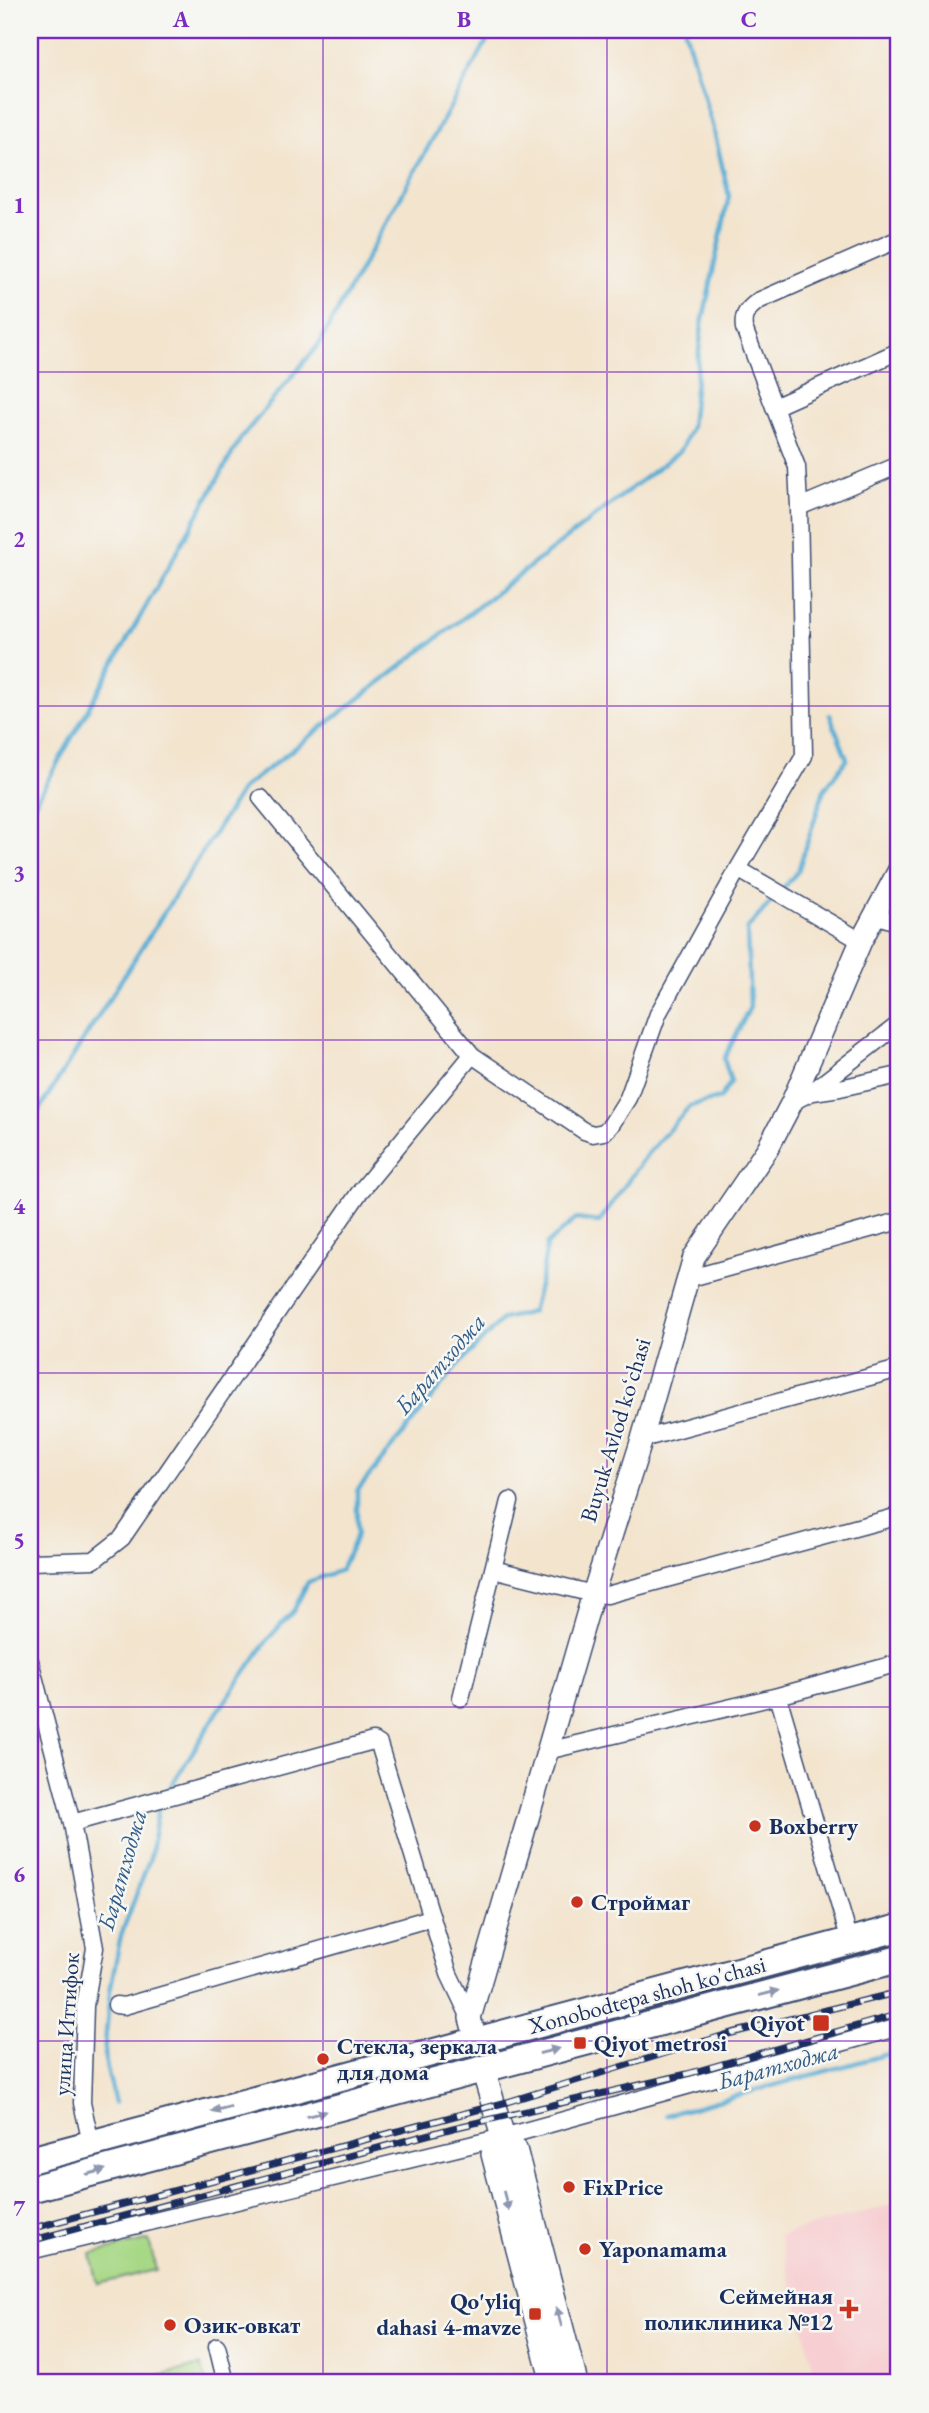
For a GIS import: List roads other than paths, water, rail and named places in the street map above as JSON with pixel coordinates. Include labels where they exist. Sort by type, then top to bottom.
[{"type":"highway","name":"Xonobodtepa shoh ko'chasi","points":[[30,2160],[473,2029],[899,1928]]},
{"type":"highway","name":"Xonobodtepa shoh ko'chasi","points":[[30,2189],[899,1959]]},
{"type":"highway","points":[[473,2029],[483,2069]]},
{"type":"main road","points":[[483,2069],[503,2137],[515,2149],[576,2383]]},
{"type":"main road","points":[[503,2137],[493,2154],[553,2383]]},
{"type":"street","points":[[261,797],[472,1055],[584,1131],[593,1134],[604,1132],[628,1098],[658,1014],[804,756],[797,467],[744,328],[743,318],[758,300],[899,239]]},
{"type":"street","points":[[774,407],[899,351]]},
{"type":"street","points":[[799,507],[899,465]]},
{"type":"street","points":[[738,869],[861,941]]},
{"type":"street","name":"Buyuk Avlod koʻchasi","points":[[473,2029],[547,1751],[694,1257],[801,1097],[861,941],[899,870]]},
{"type":"street","points":[[874,915],[899,923]]},
{"type":"street","points":[[801,1097],[899,1024]]},
{"type":"street","points":[[30,1562],[93,1560],[122,1538],[359,1193],[472,1055]]},
{"type":"street","points":[[801,1097],[899,1074]]},
{"type":"street","points":[[687,1279],[899,1222]]},
{"type":"street","points":[[642,1439],[899,1369]]},
{"type":"street","points":[[461,1698],[510,1501]]},
{"type":"street","points":[[493,1569],[593,1594],[607,1595],[899,1516]]},
{"type":"street","name":"улица Иттифок","points":[[30,1661],[72,1823],[95,1948],[85,2006],[82,2103],[91,2143]]},
{"type":"street","points":[[547,1751],[778,1696],[899,1663]]},
{"type":"street","points":[[778,1696],[850,1941]]},
{"type":"street","points":[[72,1823],[366,1742],[379,1744],[449,1973],[473,2029]]},
{"type":"street","points":[[116,2005],[124,2006],[431,1918]]},
{"type":"street","points":[[30,2251],[503,2137],[899,2027]]},
{"type":"street","points":[[217,2347],[226,2383]]},
{"type":"waterway","points":[[30,812],[241,438],[319,344],[493,30]]},
{"type":"waterway","points":[[30,1124],[243,788],[681,450],[691,427],[702,324],[729,196],[685,30]]},
{"type":"waterway","name":"Баратходжа","points":[[168,1791],[269,1638],[294,1610],[308,1582],[341,1570],[357,1534],[357,1491],[457,1366],[503,1319],[532,1312],[547,1244],[576,1219],[599,1222],[648,1153],[690,1106],[720,1098],[731,1082],[724,1059],[750,1007],[747,929],[798,871],[824,790],[847,759],[830,715]]},
{"type":"waterway","name":"Баратходжа","points":[[115,2103],[104,2055],[110,1991],[121,1935],[150,1858],[159,1804]]},
{"type":"waterway","name":"Баратходжа","points":[[666,2115],[899,2051]]},
{"type":"railway","points":[[30,2229],[507,2102],[728,2034],[899,1992]]},
{"type":"railway","points":[[30,2241],[453,2128],[687,2074],[899,2014]]},
{"type":"place","name":"Boxberry","points":[[755,1826]]},
{"type":"place","name":"Строймаг","points":[[577,1902]]},
{"type":"place","name":"Qiyot","points":[[821,2023]]},
{"type":"place","name":"Qiyot metrosi","points":[[580,2043]]},
{"type":"place","name":"Стекла, зеркала для дома","points":[[323,2059]]},
{"type":"place","name":"FixPrice","points":[[569,2187]]},
{"type":"place","name":"Yaponamama","points":[[585,2249]]},
{"type":"place","name":"Сеймейная поликлиника №12","points":[[849,2309]]},
{"type":"place","name":"Qo'yliq dahasi 4-mavze","points":[[535,2314]]},
{"type":"place","name":"Озик-овкат","points":[[170,2325]]}]
